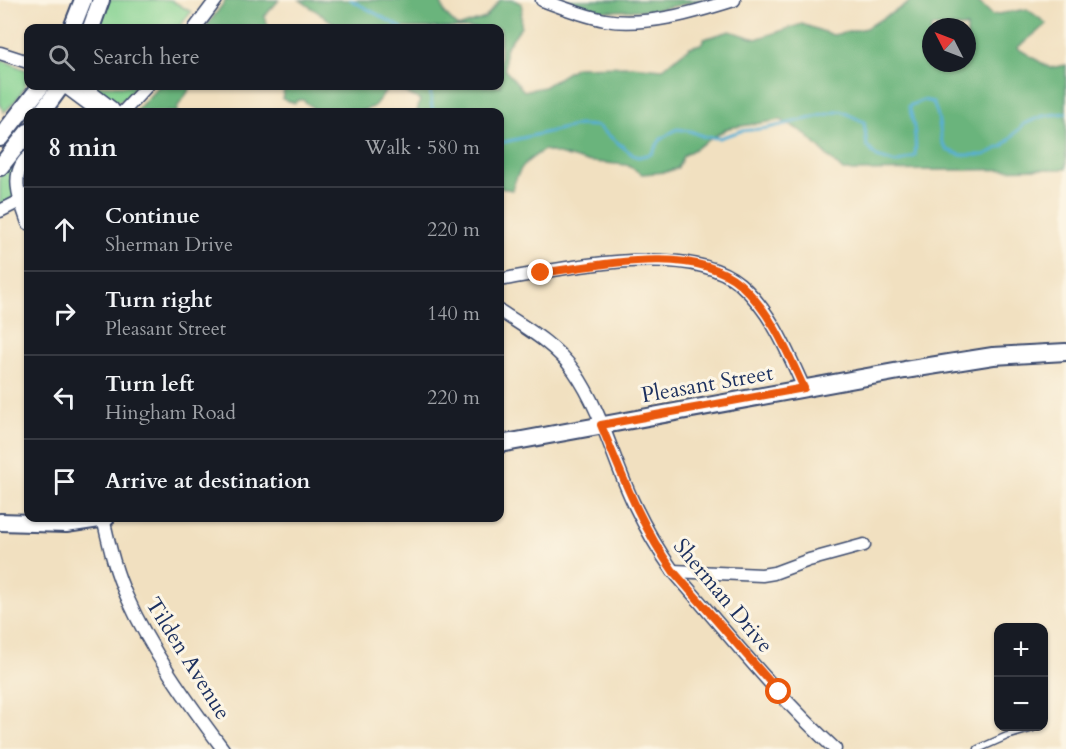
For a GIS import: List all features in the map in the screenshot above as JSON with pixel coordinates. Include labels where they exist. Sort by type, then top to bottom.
[{"type":"street","points":[[74,24],[83,0]]},
{"type":"street","points":[[92,24],[101,0]]},
{"type":"street","points":[[198,24],[216,0]]},
{"type":"street","points":[[542,0],[606,20],[625,21],[646,20],[699,11],[734,0]]},
{"type":"street","points":[[0,53],[24,61]]},
{"type":"street","points":[[1,134],[38,90]]},
{"type":"street","points":[[45,108],[59,90]]},
{"type":"street","points":[[68,90],[93,108]]},
{"type":"street","points":[[88,90],[112,108]]},
{"type":"street","points":[[127,108],[143,90]]},
{"type":"street","points":[[0,167],[24,137]]},
{"type":"street","points":[[0,211],[24,197],[17,184],[19,171],[24,161]]},
{"type":"street","points":[[504,279],[638,260],[662,260],[709,267],[739,283],[754,299],[768,317],[804,388]]},
{"type":"street","name":"Sherman Drive","points":[[504,314],[552,348],[573,369],[601,425],[634,504],[659,552],[767,679],[809,725],[835,749]]},
{"type":"street","name":"Pleasant Street","points":[[504,443],[993,356],[1066,352]]},
{"type":"street","points":[[0,522],[66,524],[79,522]]},
{"type":"street","name":"Tilden Avenue","points":[[105,522],[112,557],[126,595],[147,637],[223,749]]},
{"type":"street","points":[[673,571],[762,575],[864,545]]},
{"type":"lane","points":[[978,749],[1023,731]]},
{"type":"green space","points":[[106,0],[171,0],[191,12],[181,24],[97,24]]},
{"type":"green space","points":[[226,0],[279,0],[264,17],[267,24],[208,24]]},
{"type":"green space","points":[[300,0],[440,0],[445,14],[455,24],[335,24]]},
{"type":"green space","points":[[500,0],[514,0],[522,4],[521,27],[505,49],[505,70],[524,91],[544,87],[576,67],[632,66],[662,69],[690,47],[701,44],[704,39],[730,31],[756,39],[802,24],[833,35],[866,28],[911,0],[976,0],[993,15],[1027,9],[1047,24],[1017,48],[1050,68],[1066,65],[1066,169],[843,171],[803,132],[781,120],[728,128],[683,156],[678,168],[666,172],[642,174],[627,165],[584,161],[544,150],[523,166],[512,190],[504,189],[504,108],[418,108],[420,100],[401,90],[504,90],[504,24],[467,24],[485,18]]},
{"type":"green space","points":[[564,0],[705,0],[654,10],[603,11]]},
{"type":"green space","points":[[0,59],[24,69],[24,87],[13,104],[4,112],[0,103]]},
{"type":"green space","points":[[98,90],[132,90],[125,98],[115,102]]},
{"type":"green space","points":[[155,90],[189,90],[178,108],[139,108]]},
{"type":"green space","points":[[284,90],[387,90],[370,108],[313,108],[303,100],[295,103],[282,99]]},
{"type":"green space","points":[[24,145],[24,165],[14,197],[0,206],[0,174]]},
{"type":"waterway","points":[[351,0],[395,24]]},
{"type":"waterway","points":[[430,90],[432,108]]},
{"type":"waterway","points":[[504,142],[579,125],[597,126],[638,157],[651,154],[661,139],[677,129],[705,137],[719,138],[741,131],[768,128],[841,111],[864,122],[867,146],[877,157],[896,163],[915,156],[915,131],[909,106],[923,100],[933,102],[938,116],[942,142],[947,150],[961,155],[984,155],[1003,146],[1024,124],[1043,116],[1066,113]]},
{"type":"route","points":[[541,273],[638,260],[662,260],[709,267],[739,283],[768,317],[804,388],[601,425],[634,504],[659,552],[779,692]]}]
